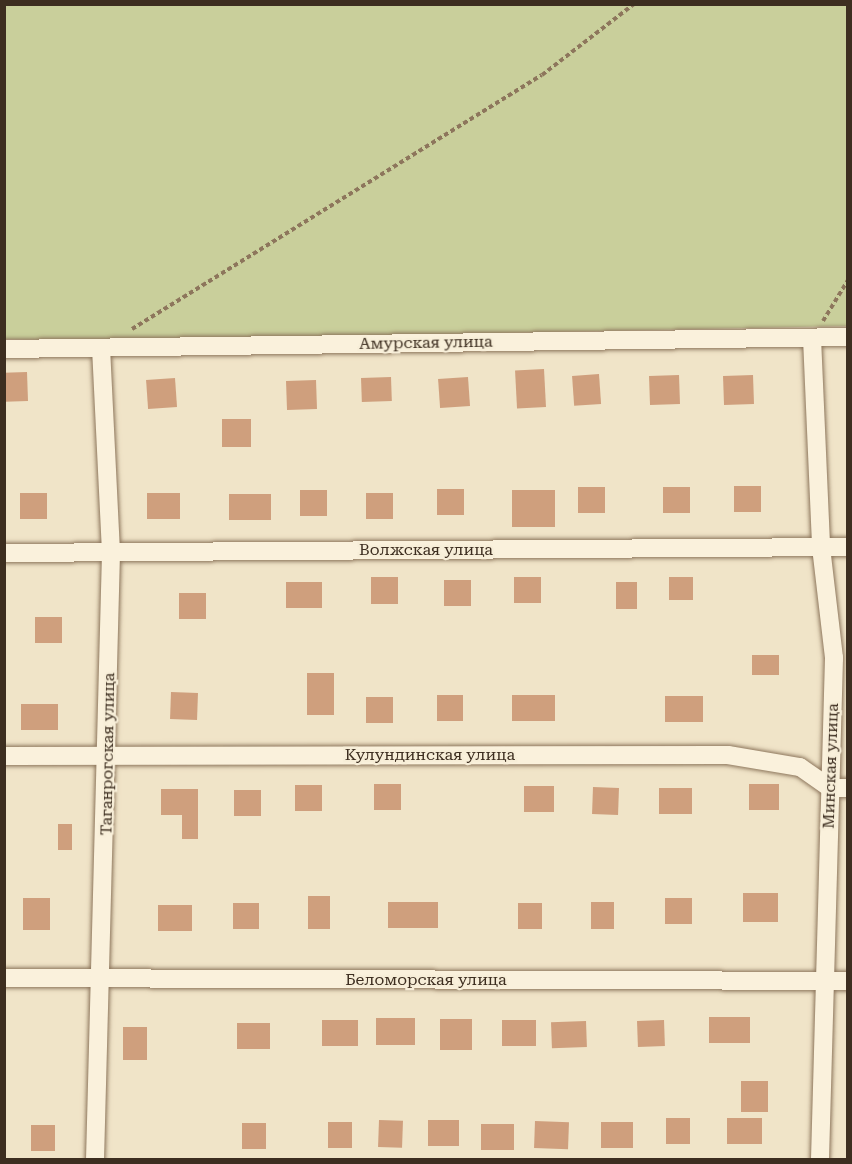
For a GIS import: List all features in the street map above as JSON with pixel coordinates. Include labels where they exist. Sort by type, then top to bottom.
[{"type":"street","name":"Амурская улица","points":[[4,349],[848,337]]},
{"type":"street","name":"Минская улица","points":[[812,338],[820,547],[841,658],[839,788],[825,982],[820,1160]]},
{"type":"street","name":"Таганрогская улица","points":[[95,1160],[108,755],[111,552],[101,348]]},
{"type":"street","name":"Волжская улица","points":[[4,553],[848,547]]},
{"type":"street","name":"Кулундинская улица","points":[[4,756],[728,754],[800,767],[839,788]]},
{"type":"street","name":"Беломорская улица","points":[[4,978],[848,981]]},
{"type":"path","points":[[130,330],[542,75],[634,4]]},
{"type":"path","points":[[812,338],[848,280]]},
{"type":"green space","points":[[5,5],[847,5],[847,326],[99,341],[5,339]]},
{"type":"building","points":[[544,369],[546,407],[517,408],[515,371]]},
{"type":"building","points":[[27,372],[28,401],[5,402],[4,373]]},
{"type":"building","points":[[599,374],[601,404],[574,406],[572,376]]},
{"type":"building","points":[[679,375],[680,404],[650,405],[649,376]]},
{"type":"building","points":[[753,375],[754,404],[724,405],[723,376]]},
{"type":"building","points":[[391,377],[392,401],[362,402],[361,378]]},
{"type":"building","points":[[468,377],[470,406],[440,408],[438,379]]},
{"type":"building","points":[[175,378],[177,407],[148,409],[146,380]]},
{"type":"building","points":[[316,380],[317,409],[287,410],[286,381]]},
{"type":"building","points":[[222,419],[251,419],[251,447],[222,447]]},
{"type":"building","points":[[734,486],[761,486],[761,512],[734,512]]},
{"type":"building","points":[[578,487],[605,487],[605,513],[578,513]]},
{"type":"building","points":[[663,487],[690,487],[690,513],[663,513]]},
{"type":"building","points":[[437,489],[464,489],[464,515],[437,515]]},
{"type":"building","points":[[300,490],[327,490],[327,516],[300,516]]},
{"type":"building","points":[[512,490],[555,490],[555,527],[512,527]]},
{"type":"building","points":[[20,493],[47,493],[47,519],[20,519]]},
{"type":"building","points":[[147,493],[180,493],[180,519],[147,519]]},
{"type":"building","points":[[366,493],[393,493],[393,519],[366,519]]},
{"type":"building","points":[[229,494],[271,494],[271,520],[229,520]]},
{"type":"building","points":[[371,577],[398,577],[398,604],[371,604]]},
{"type":"building","points":[[514,577],[541,577],[541,603],[514,603]]},
{"type":"building","points":[[669,577],[693,577],[693,600],[669,600]]},
{"type":"building","points":[[444,580],[471,580],[471,606],[444,606]]},
{"type":"building","points":[[286,582],[322,582],[322,608],[286,608]]},
{"type":"building","points":[[616,582],[637,582],[637,609],[616,609]]},
{"type":"building","points":[[179,593],[206,593],[206,619],[179,619]]},
{"type":"building","points":[[35,617],[62,617],[62,643],[35,643]]},
{"type":"building","points":[[752,655],[779,655],[779,675],[752,675]]},
{"type":"building","points":[[307,673],[334,673],[334,715],[307,715]]},
{"type":"building","points":[[171,692],[198,693],[197,720],[170,719]]},
{"type":"building","points":[[437,695],[463,695],[463,721],[437,721]]},
{"type":"building","points":[[512,695],[555,695],[555,721],[512,721]]},
{"type":"building","points":[[665,696],[703,696],[703,722],[665,722]]},
{"type":"building","points":[[366,697],[393,697],[393,723],[366,723]]},
{"type":"building","points":[[21,704],[58,704],[58,730],[21,730]]},
{"type":"building","points":[[374,784],[401,784],[401,810],[374,810]]},
{"type":"building","points":[[749,784],[779,784],[779,810],[749,810]]},
{"type":"building","points":[[295,785],[322,785],[322,811],[295,811]]},
{"type":"building","points":[[524,786],[554,786],[554,812],[524,812]]},
{"type":"building","points":[[593,787],[619,788],[618,815],[592,814]]},
{"type":"building","points":[[659,788],[692,788],[692,814],[659,814]]},
{"type":"building","points":[[161,789],[198,789],[198,839],[182,839],[182,815],[161,815]]},
{"type":"building","points":[[234,790],[261,790],[261,816],[234,816]]},
{"type":"building","points":[[58,824],[72,824],[72,850],[58,850]]},
{"type":"building","points":[[743,893],[778,893],[778,922],[743,922]]},
{"type":"building","points":[[308,896],[330,896],[330,929],[308,929]]},
{"type":"building","points":[[23,898],[50,898],[50,930],[23,930]]},
{"type":"building","points":[[665,898],[692,898],[692,924],[665,924]]},
{"type":"building","points":[[388,902],[438,902],[438,928],[388,928]]},
{"type":"building","points":[[591,902],[614,902],[614,929],[591,929]]},
{"type":"building","points":[[233,903],[259,903],[259,929],[233,929]]},
{"type":"building","points":[[518,903],[542,903],[542,929],[518,929]]},
{"type":"building","points":[[158,905],[192,905],[192,931],[158,931]]},
{"type":"building","points":[[709,1017],[750,1017],[750,1043],[709,1043]]},
{"type":"building","points":[[376,1018],[415,1018],[415,1045],[376,1045]]},
{"type":"building","points":[[440,1019],[472,1019],[472,1050],[440,1050]]},
{"type":"building","points":[[322,1020],[358,1020],[358,1046],[322,1046]]},
{"type":"building","points":[[502,1020],[536,1020],[536,1046],[502,1046]]},
{"type":"building","points":[[664,1020],[665,1046],[638,1047],[637,1021]]},
{"type":"building","points":[[586,1021],[587,1047],[552,1048],[551,1022]]},
{"type":"building","points":[[237,1023],[270,1023],[270,1049],[237,1049]]},
{"type":"building","points":[[123,1027],[147,1027],[147,1060],[123,1060]]},
{"type":"building","points":[[741,1081],[768,1081],[768,1112],[741,1112]]},
{"type":"building","points":[[666,1118],[690,1118],[690,1144],[666,1144]]},
{"type":"building","points":[[727,1118],[762,1118],[762,1144],[727,1144]]},
{"type":"building","points":[[379,1120],[403,1121],[402,1148],[378,1147]]},
{"type":"building","points":[[428,1120],[459,1120],[459,1146],[428,1146]]},
{"type":"building","points":[[535,1121],[569,1122],[568,1149],[534,1148]]},
{"type":"building","points":[[328,1122],[352,1122],[352,1148],[328,1148]]},
{"type":"building","points":[[601,1122],[633,1122],[633,1148],[601,1148]]},
{"type":"building","points":[[242,1123],[266,1123],[266,1149],[242,1149]]},
{"type":"building","points":[[481,1124],[514,1124],[514,1150],[481,1150]]},
{"type":"building","points":[[31,1125],[55,1125],[55,1151],[31,1151]]}]
